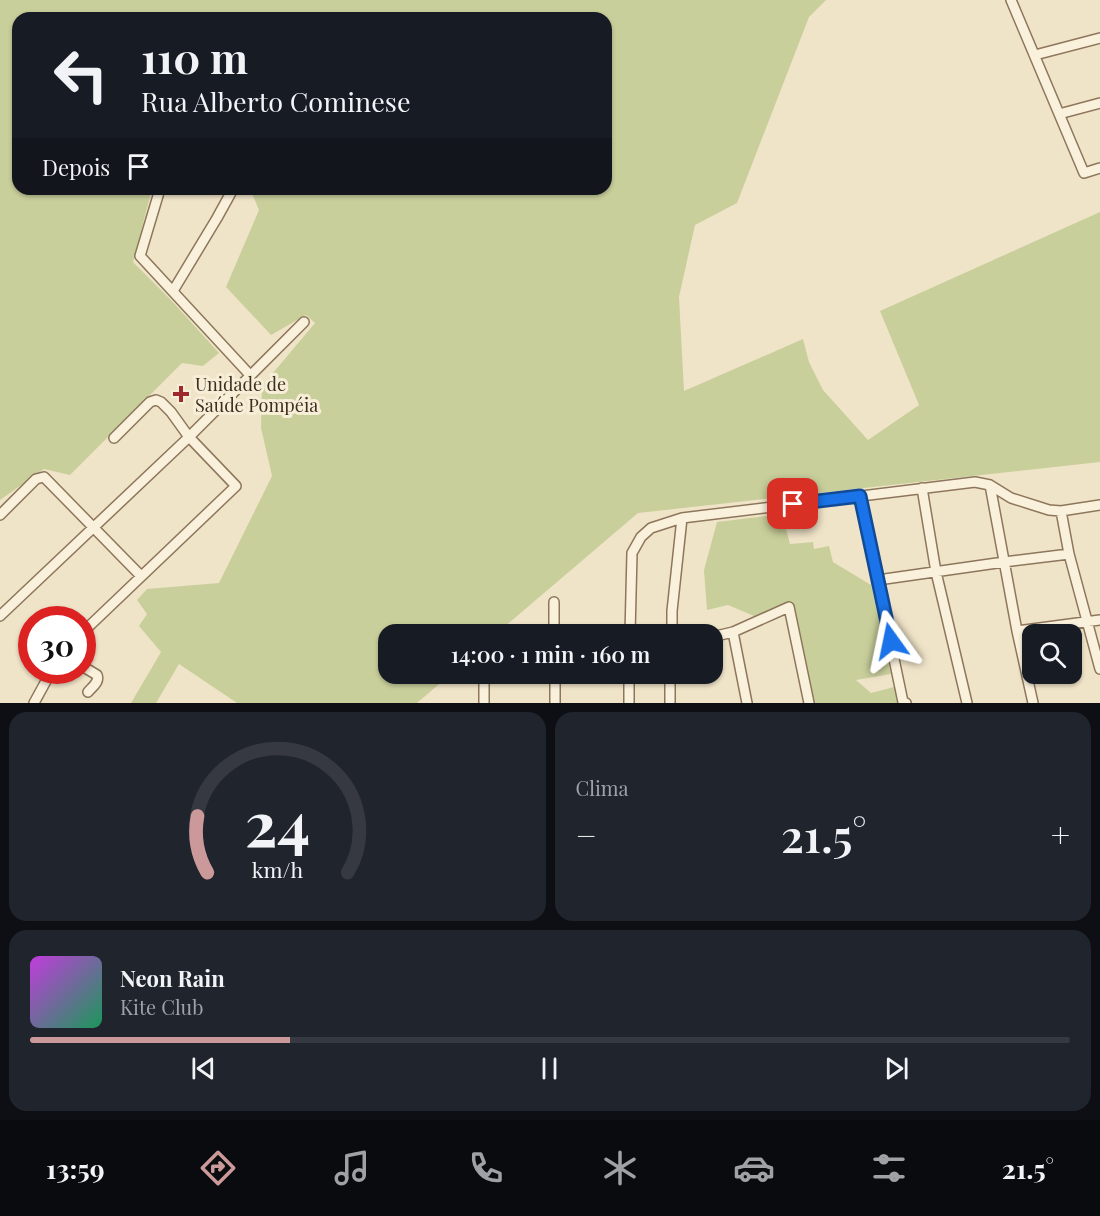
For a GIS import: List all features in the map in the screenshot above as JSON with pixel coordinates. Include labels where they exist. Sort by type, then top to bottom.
[{"type":"street","points":[[1011,0],[1084,173],[1100,168]]},
{"type":"street","points":[[1035,55],[1100,38]]},
{"type":"street","points":[[1059,114],[1100,103]]},
{"type":"street","points":[[158,195],[140,256],[250,375]]},
{"type":"street","points":[[173,291],[229,195]]},
{"type":"street","points":[[0,616],[189,437],[304,322]]},
{"type":"street","points":[[96,619],[236,486],[189,437],[171,412],[156,400],[150,402],[114,438]]},
{"type":"street","points":[[0,515],[36,479],[45,477],[141,576]]},
{"type":"street","points":[[630,624],[632,553],[641,537],[651,528],[682,518],[975,482],[990,485],[1011,498],[1035,507],[1061,511],[1100,505]]},
{"type":"street","points":[[990,485],[1033,703]]},
{"type":"street","points":[[922,488],[936,572],[967,703]]},
{"type":"street","points":[[860,496],[903,702],[906,703]]},
{"type":"street","points":[[1061,511],[1069,554],[1100,669]]},
{"type":"street","points":[[672,624],[682,518]]},
{"type":"street","points":[[878,580],[1069,554]]},
{"type":"street","points":[[554,602],[554,624]]},
{"type":"street","points":[[723,634],[789,607],[809,703]]},
{"type":"street","points":[[1017,631],[1100,620]]},
{"type":"street","points":[[733,632],[747,703]]},
{"type":"street","points":[[34,703],[44,684]]},
{"type":"street","points":[[88,692],[95,684]]},
{"type":"street","points":[[484,684],[484,703]]},
{"type":"street","points":[[555,684],[555,703]]},
{"type":"street","points":[[629,684],[629,703]]},
{"type":"street","points":[[668,702],[669,684]]},
{"type":"green space","points":[[0,0],[826,0],[809,17],[737,203],[695,225],[679,297],[684,391],[803,339],[809,362],[823,390],[868,440],[919,405],[880,311],[1100,212],[1100,462],[638,513],[508,624],[378,624],[378,684],[439,684],[417,703],[237,703],[179,664],[156,703],[131,703],[161,652],[139,626],[147,614],[137,600],[147,589],[219,583],[272,476],[261,428],[262,386],[315,323],[306,315],[271,335],[226,287],[259,210],[253,195],[612,195],[612,12],[12,12],[12,195],[150,195],[133,262],[219,353],[203,366],[182,363],[70,475],[44,469],[0,500]]},
{"type":"green space","points":[[782,514],[790,544],[813,542],[814,549],[829,546],[833,562],[871,585],[891,674],[856,680],[871,693],[894,687],[899,703],[816,703],[811,701],[791,603],[754,616],[728,605],[707,610],[704,570],[717,522]]},
{"type":"place","name":"Unidade de Saúde Pompéia","points":[[181,394]]},
{"type":"route","points":[[793,504],[860,496],[891,641]]}]
